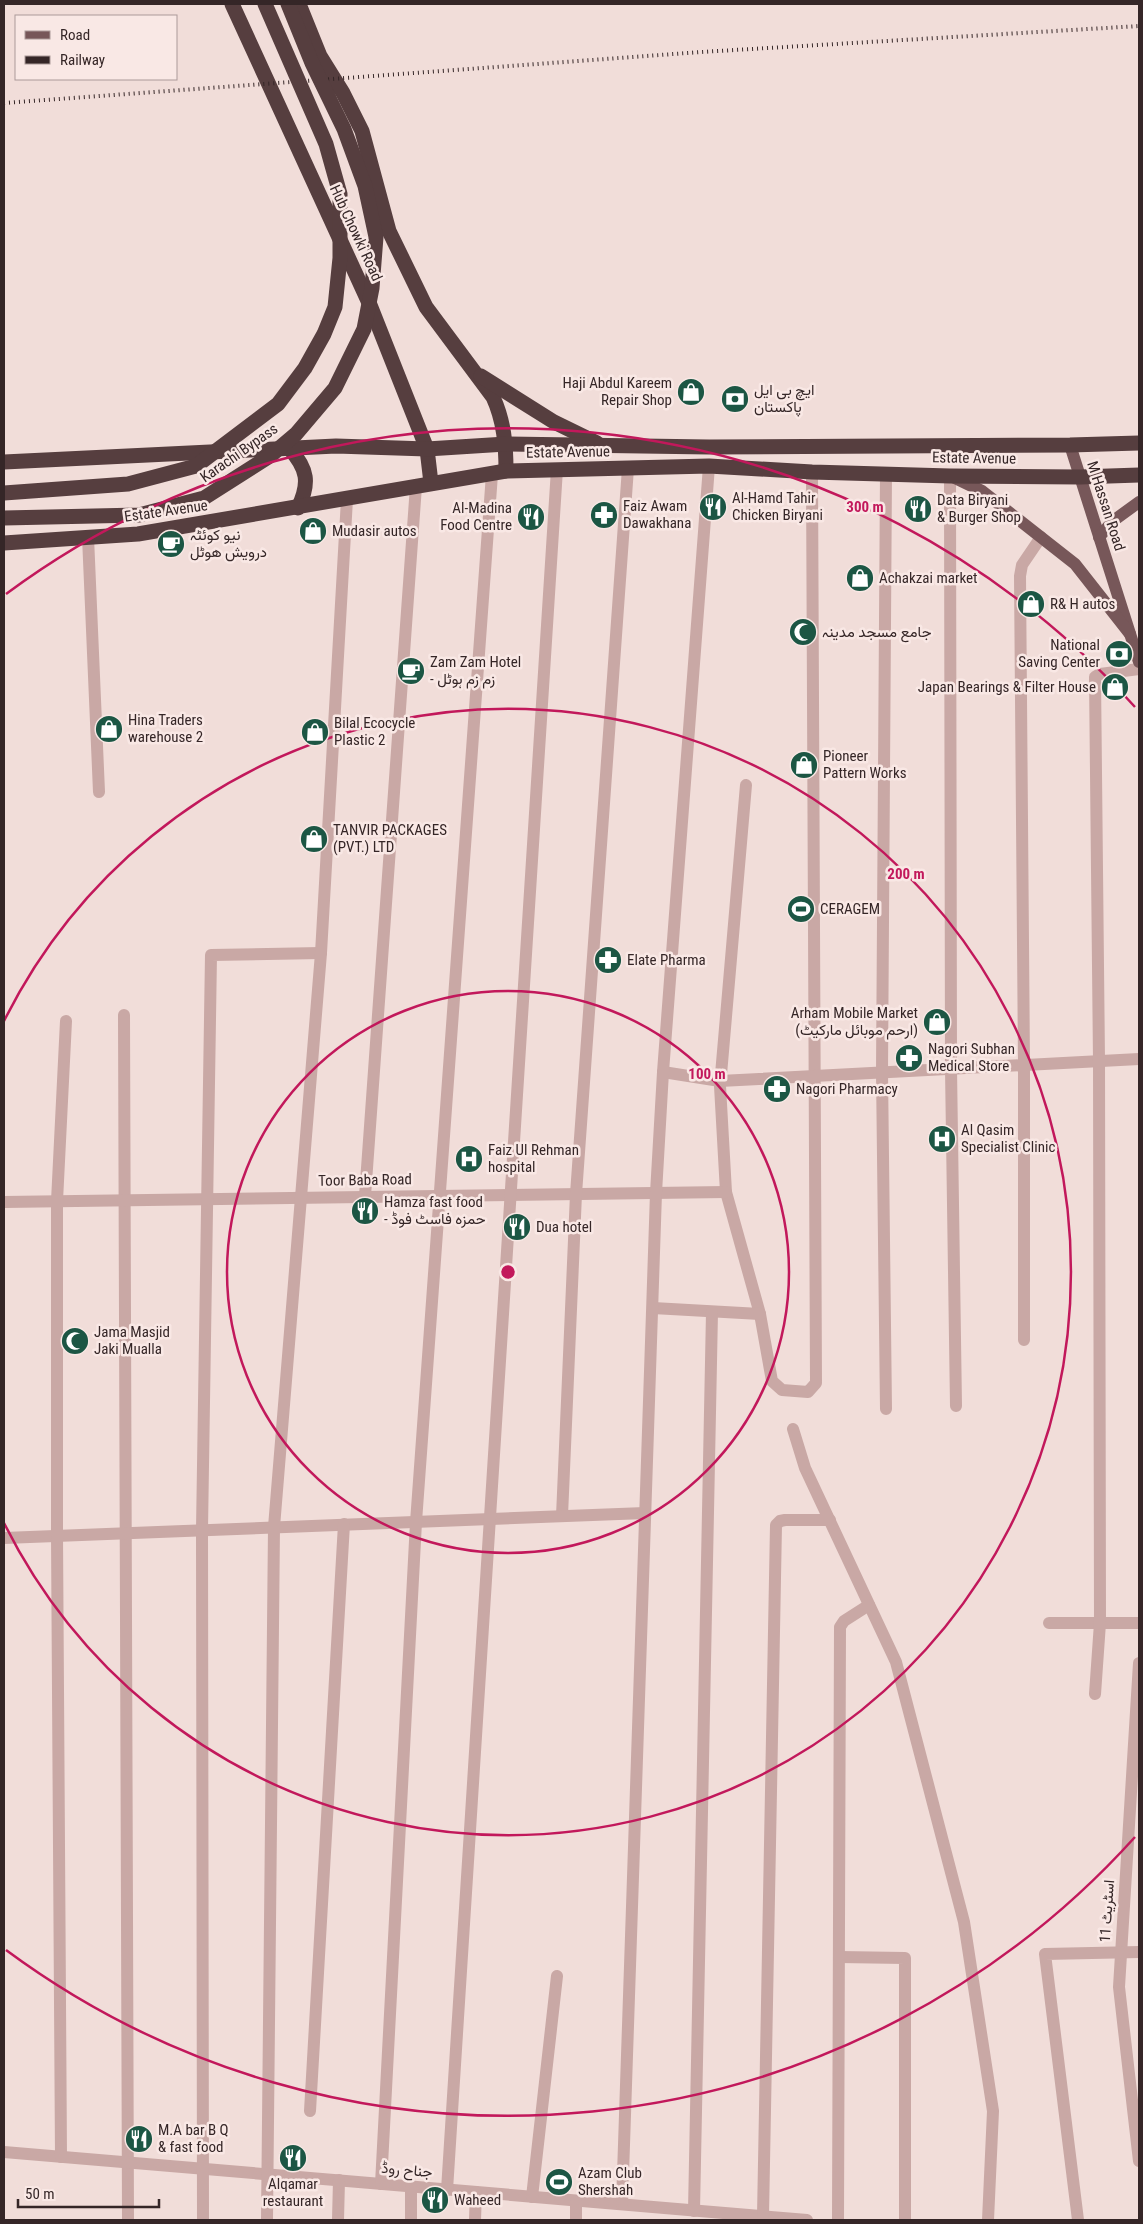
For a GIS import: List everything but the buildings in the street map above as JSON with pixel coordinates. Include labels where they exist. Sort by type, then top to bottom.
[{"type":"highway","name":"Hub Chowki Road","points":[[232,4],[370,304],[427,449],[432,483]]},
{"type":"highway","name":"Karachi Bypass","points":[[4,493],[128,484],[196,466],[278,404],[305,368],[324,334],[335,306],[340,258],[340,194],[326,144],[265,4]]},
{"type":"highway","name":"Karachi Bypass","points":[[4,518],[139,515],[204,498],[270,456],[296,434],[335,388],[364,329],[372,288],[376,237],[365,186],[350,146],[312,63],[288,4]]},
{"type":"highway","name":"Hub Chowki Road","points":[[299,4],[320,56],[362,130],[389,230],[426,307],[493,397],[499,409],[506,444],[499,473]]},
{"type":"highway","points":[[474,371],[554,422],[601,445]]},
{"type":"highway","name":"Estate Avenue","points":[[4,462],[344,446],[427,449],[506,444],[1070,446],[1139,443]]},
{"type":"highway","points":[[289,448],[300,460],[306,476],[305,493],[298,508]]},
{"type":"highway","name":"Estate Avenue","points":[[4,543],[138,534],[347,500],[432,483],[499,473],[556,469],[709,466],[812,472],[950,476],[1080,477],[1139,475]]},
{"type":"main road","name":"M Hassan Road","points":[[1070,446],[1139,662]]},
{"type":"main road","points":[[950,476],[982,491],[1075,564],[1130,634]]},
{"type":"main road","points":[[1099,537],[1113,521],[1139,502]]},
{"type":"street","points":[[622,2204],[656,1193],[663,1072],[709,466]]},
{"type":"street","points":[[562,1516],[576,1194],[628,468]]},
{"type":"street","points":[[447,2190],[556,469]]},
{"type":"street","points":[[746,785],[720,1081],[726,1192],[760,1314],[772,1381],[782,1390],[808,1392],[813,1389],[816,1383],[812,472]]},
{"type":"street","points":[[381,2184],[416,1522],[499,473]]},
{"type":"street","points":[[886,473],[882,1072],[886,1409]]},
{"type":"street","points":[[950,476],[951,1069],[956,1406]]},
{"type":"street","points":[[365,1196],[416,486]]},
{"type":"street","points":[[267,2220],[274,1527],[322,953],[347,500]]},
{"type":"street","points":[[1024,1340],[1020,576],[1022,565],[1041,536]]},
{"type":"street","points":[[88,537],[99,792]]},
{"type":"street","points":[[1095,1694],[1100,1623],[1099,1061],[1095,677],[1100,674],[1139,669]]},
{"type":"street","points":[[203,2220],[205,2169],[202,1530],[211,955],[322,953]]},
{"type":"street","points":[[124,1015],[128,2220]]},
{"type":"street","points":[[61,2157],[57,1201],[66,1020]]},
{"type":"street","points":[[663,1072],[720,1081],[1139,1059]]},
{"type":"street","name":"Toor Baba Road","points":[[4,1202],[302,1196],[726,1192]]},
{"type":"street","points":[[653,1308],[760,1314]]},
{"type":"street","points":[[694,2211],[712,1312]]},
{"type":"street","points":[[794,1429],[805,1468],[896,1662],[964,1922],[993,2111],[988,2220]]},
{"type":"street","points":[[4,1538],[645,1513]]},
{"type":"street","points":[[763,2216],[776,1525],[780,1520],[830,1520]]},
{"type":"street","points":[[310,2111],[344,1524]]},
{"type":"street","points":[[838,2220],[840,1627],[844,1621],[869,1605]]},
{"type":"street","points":[[1049,1624],[1139,1623]]},
{"type":"street","name":"اسٹریٹ 11","points":[[1139,1662],[1119,1986],[1139,2161]]},
{"type":"street","points":[[1078,2220],[1045,1954],[1139,1952]]},
{"type":"street","points":[[840,1957],[905,1958],[905,2220]]},
{"type":"street","points":[[532,2197],[557,1976]]},
{"type":"street","name":"جناح روڈ","points":[[4,2152],[807,2220]]},
{"type":"street","points":[[338,2220],[339,2180]]},
{"type":"street","points":[[411,2186],[411,2220]]},
{"type":"street","points":[[475,2220],[476,2192]]},
{"type":"street","points":[[576,2200],[576,2220]]},
{"type":"railway","points":[[4,103],[701,52],[1139,26]]},
{"type":"place","name":"Haji Abdul Kareem Repair Shop","points":[[691,392]]},
{"type":"place","name":"ایچ بی ایل پاکستان","points":[[735,399]]},
{"type":"place","name":"Al-Hamd Tahir Chicken Biryani","points":[[713,507]]},
{"type":"place","name":"Data Biryani & Burger Shop","points":[[918,509]]},
{"type":"place","name":"Faiz Awam Dawakhana","points":[[604,515]]},
{"type":"place","name":"Al-Madina Food Centre","points":[[531,517]]},
{"type":"place","name":"Mudasir autos","points":[[313,531]]},
{"type":"place","name":"نیو کوئٹہ درویش ھوٹل","points":[[171,544]]},
{"type":"place","name":"Achakzai market","points":[[860,578]]},
{"type":"place","name":"R& H autos","points":[[1031,604]]},
{"type":"place","name":"جامع مسجد مدینہ","points":[[803,632]]},
{"type":"place","name":"National Saving Center","points":[[1119,654]]},
{"type":"place","name":"Zam Zam Hotel - زم زم ہوٹل","points":[[411,671]]},
{"type":"place","name":"Japan Bearings & Filter House","points":[[1115,687]]},
{"type":"place","name":"Hina Traders warehouse 2","points":[[109,729]]},
{"type":"place","name":"Bilal Ecocycle Plastic 2","points":[[315,732]]},
{"type":"place","name":"Pioneer Pattern Works","points":[[804,765]]},
{"type":"place","name":"TANVIR PACKAGES (PVT.) LTD","points":[[314,839]]},
{"type":"place","name":"CERAGEM","points":[[801,909]]},
{"type":"place","name":"Elate Pharma","points":[[608,960]]},
{"type":"place","name":"Arham Mobile Market (ارحم موبائل مارکیٹ)","points":[[937,1022]]},
{"type":"place","name":"Nagori Subhan Medical Store","points":[[909,1058]]},
{"type":"place","name":"Nagori Pharmacy","points":[[777,1089]]},
{"type":"place","name":"Al Qasim Specialist Clinic","points":[[942,1139]]},
{"type":"place","name":"Faiz Ul Rehman hospital","points":[[469,1159]]},
{"type":"place","name":"Hamza fast food - حمزہ فاسٹ فوڈ","points":[[365,1211]]},
{"type":"place","name":"Dua hotel","points":[[517,1227]]},
{"type":"place","name":"Jama Masjid Jaki Mualla","points":[[75,1341]]},
{"type":"place","name":"M.A bar B Q & fast food","points":[[139,2139]]},
{"type":"place","name":"Alqamar restaurant","points":[[293,2158]]},
{"type":"place","name":"Azam Club Shershah","points":[[559,2182]]},
{"type":"place","name":"Waheed","points":[[435,2200]]}]
